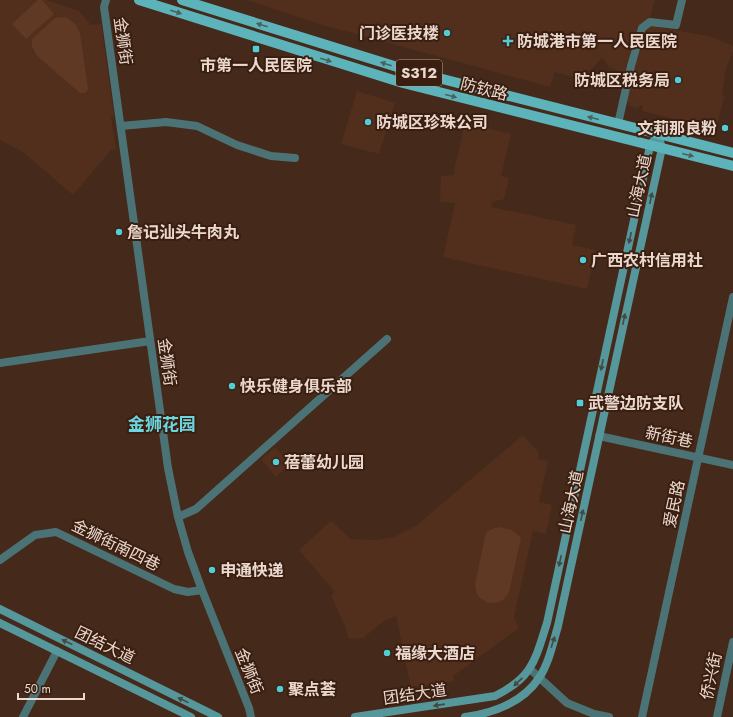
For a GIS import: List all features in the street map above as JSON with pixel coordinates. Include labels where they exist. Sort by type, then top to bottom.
[{"type":"main road","name":"防钦路","points":[[139,0],[403,83],[733,166]]},
{"type":"main road","name":"防钦路","points":[[182,0],[407,70],[733,153]]},
{"type":"main road","name":"山海大道","points":[[478,699],[496,696],[519,682],[530,669],[547,623],[650,146],[658,134]]},
{"type":"main road","name":"山海大道","points":[[465,717],[480,715],[500,708],[518,698],[539,678],[548,657],[558,626],[662,148],[658,134]]},
{"type":"main road","name":"团结大道","points":[[0,609],[218,717]]},
{"type":"main road","name":"团结大道","points":[[0,623],[191,717]]},
{"type":"main road","name":"团结大道","points":[[355,717],[478,699]]},
{"type":"street","name":"金狮街","points":[[106,0],[104,7],[168,468],[178,517],[188,552],[249,708],[251,717]]},
{"type":"street","points":[[618,124],[631,66],[642,28],[650,22],[676,25],[682,0]]},
{"type":"street","points":[[120,126],[166,122],[198,126],[244,147],[272,156],[295,158]]},
{"type":"street","name":"爱民路","points":[[642,717],[733,297]]},
{"type":"street","points":[[178,517],[196,509],[387,339]]},
{"type":"street","points":[[0,363],[150,341]]},
{"type":"street","name":"新街巷","points":[[599,436],[733,465]]},
{"type":"street","name":"金狮街南四巷","points":[[0,560],[35,535],[56,532],[174,589],[188,592],[202,590]]},
{"type":"street","name":"侨兴街","points":[[717,717],[733,642]]},
{"type":"street","points":[[23,717],[57,651]]},
{"type":"street","points":[[530,669],[567,703],[594,714],[609,717]]},
{"type":"shaded area","points":[[0,0],[46,0],[79,11],[91,25],[101,24],[114,116],[111,117],[116,149],[111,150],[73,195],[23,152],[0,140]]},
{"type":"shaded area","points":[[38,0],[42,0],[54,14],[26,39],[12,24]]},
{"type":"shaded area","name":"防城港市第一人民医院","points":[[247,0],[655,0],[650,17],[637,30],[625,72],[610,68],[602,58],[589,71],[585,69],[581,79],[555,72],[550,87],[319,24]]},
{"type":"shaded area","points":[[66,17],[75,24],[80,33],[88,89],[85,93],[80,93],[37,56],[32,46],[32,39],[55,18]]},
{"type":"shaded area","name":"防城区税务局","points":[[650,26],[709,36],[733,46],[733,51],[726,69],[722,95],[724,97],[716,129],[642,111],[643,106],[640,105],[639,108],[634,107],[629,105],[630,103],[626,102],[646,29]]},
{"type":"shaded area","name":"防城区珍珠公司","points":[[357,91],[395,103],[379,154],[341,144]]},
{"type":"shaded area","points":[[465,123],[511,134],[501,176],[509,178],[504,199],[492,202],[491,207],[576,225],[572,245],[596,250],[587,289],[443,257],[455,203],[440,202],[441,176],[453,175]]},
{"type":"shaded area","points":[[523,435],[539,453],[538,459],[548,461],[539,502],[552,505],[546,534],[533,531],[514,617],[519,628],[453,676],[454,681],[411,687],[396,616],[384,621],[363,638],[349,639],[331,596],[335,592],[299,550],[331,521],[351,539],[377,540],[394,537],[417,525]]},
{"type":"shaded area","name":"蓓蕾幼儿园","points":[[275,447],[290,464],[276,477],[261,459]]},
{"type":"shaded area","points":[[499,527],[512,530],[521,538],[509,592],[503,600],[488,603],[477,594],[475,584],[486,533]]},
{"type":"place","name":"门诊医技楼","points":[[447,33]]},
{"type":"place","name":"防城港市第一人民医院","points":[[508,41]]},
{"type":"place","name":"市第一人民医院","points":[[256,49]]},
{"type":"place","name":"防城区税务局","points":[[678,80]]},
{"type":"place","name":"防城区珍珠公司","points":[[368,122]]},
{"type":"place","name":"文莉那良粉","points":[[725,128]]},
{"type":"place","name":"詹记汕头牛肉丸","points":[[119,232]]},
{"type":"place","name":"广西农村信用社","points":[[583,260]]},
{"type":"place","name":"快乐健身俱乐部","points":[[232,386]]},
{"type":"place","name":"武警边防支队","points":[[580,403]]},
{"type":"place","name":"蓓蕾幼儿园","points":[[276,462]]},
{"type":"place","name":"申通快递","points":[[212,570]]},
{"type":"place","name":"福缘大酒店","points":[[387,653]]},
{"type":"place","name":"聚点荟","points":[[280,689]]},
{"type":"district","name":"金狮花园","points":[[162,424]]}]
